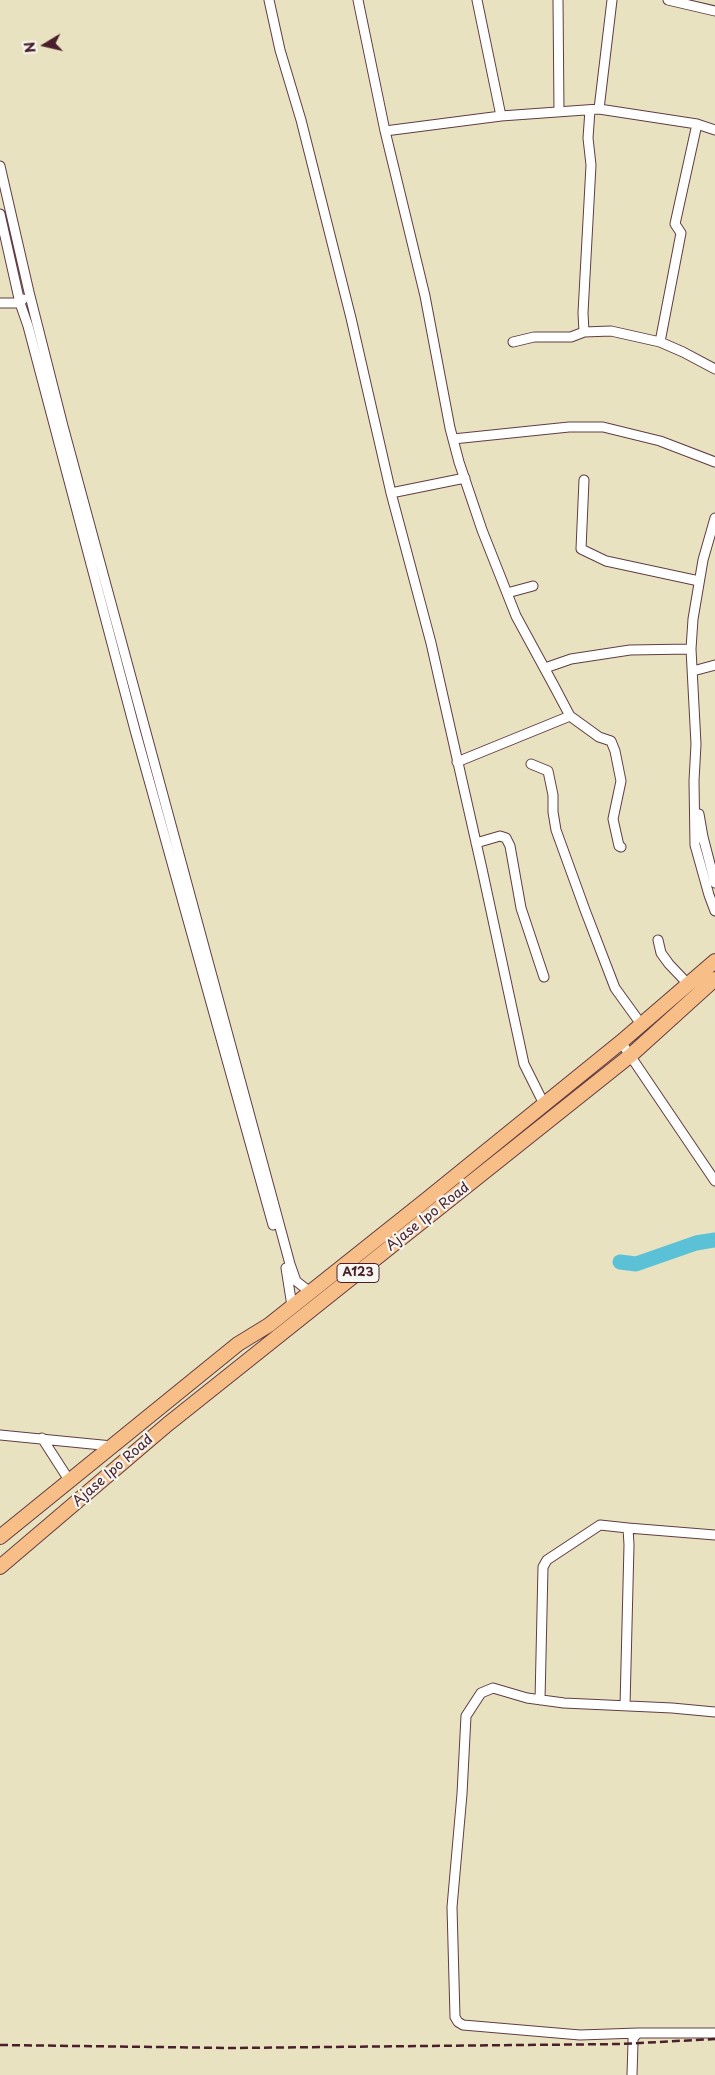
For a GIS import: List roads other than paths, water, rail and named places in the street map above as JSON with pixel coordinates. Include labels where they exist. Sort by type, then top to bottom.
[{"type":"highway","name":"Ajase Ipo Road","points":[[0,1537],[238,1344],[269,1325],[621,1042],[715,961]]},
{"type":"highway","name":"Ajase Ipo Road","points":[[0,1567],[168,1424],[631,1055],[715,978]]},
{"type":"street","points":[[269,0],[280,50],[301,120],[352,318],[391,493],[431,643],[524,1064],[544,1104]]},
{"type":"street","points":[[358,0],[385,131],[425,296],[453,439],[465,478],[482,530],[516,616],[570,716],[599,737],[611,741],[615,751],[621,782],[613,819],[618,846],[621,847]]},
{"type":"street","points":[[477,0],[501,116]]},
{"type":"street","points":[[558,0],[559,112]]},
{"type":"street","points":[[584,332],[583,313],[591,165],[588,138],[612,0]]},
{"type":"street","points":[[668,0],[715,11]]},
{"type":"street","points":[[385,131],[501,116],[594,109],[697,124],[715,130]]},
{"type":"street","points":[[660,342],[681,233],[675,224],[697,124]]},
{"type":"street","points":[[0,166],[29,292],[290,1264],[296,1281],[310,1292]]},
{"type":"street","points":[[0,214],[20,303],[28,326],[135,730],[288,1276],[292,1306]]},
{"type":"street","points":[[20,303],[29,292]]},
{"type":"street","points":[[0,303],[20,303]]},
{"type":"street","points":[[512,342],[534,337],[571,337],[584,332],[611,331],[660,342],[684,352],[715,369]]},
{"type":"street","points":[[453,439],[569,427],[603,427],[660,440],[715,462]]},
{"type":"street","points":[[391,493],[465,478]]},
{"type":"street","points":[[584,480],[581,549],[606,561],[699,581]]},
{"type":"street","points":[[715,518],[699,581],[691,649],[696,744],[694,782],[695,845],[708,895],[715,912]]},
{"type":"street","points":[[507,592],[533,586]]},
{"type":"street","points":[[545,668],[571,659],[630,650],[691,649]]},
{"type":"street","points":[[693,671],[715,665]]},
{"type":"street","points":[[457,762],[570,716]]},
{"type":"street","points":[[531,764],[548,771],[554,795],[553,812],[556,830],[585,910],[612,981],[641,1024]]},
{"type":"street","points":[[694,782],[702,837],[715,883]]},
{"type":"street","points":[[476,843],[500,836],[506,838],[510,846],[524,917],[544,977]]},
{"type":"street","points":[[658,940],[661,953],[688,984]]},
{"type":"street","points":[[621,1042],[715,1181]]},
{"type":"street","points":[[0,1435],[112,1446]]},
{"type":"street","points":[[42,1438],[69,1480]]},
{"type":"street","points":[[540,1700],[543,1567],[547,1560],[600,1525],[715,1535]]},
{"type":"street","points":[[625,1706],[628,1528]]},
{"type":"street","points":[[715,1712],[564,1703],[540,1700],[493,1688],[481,1693],[466,1716],[462,1794],[452,1907],[455,2017],[463,2026],[580,2035],[715,2033]]},
{"type":"street","points":[[632,2075],[633,2043],[638,2033]]},
{"type":"waterway","points":[[620,1262],[636,1264],[696,1243],[715,1240]]},
{"type":"railway","points":[[0,2045],[232,2048],[621,2044],[715,2039]]}]
